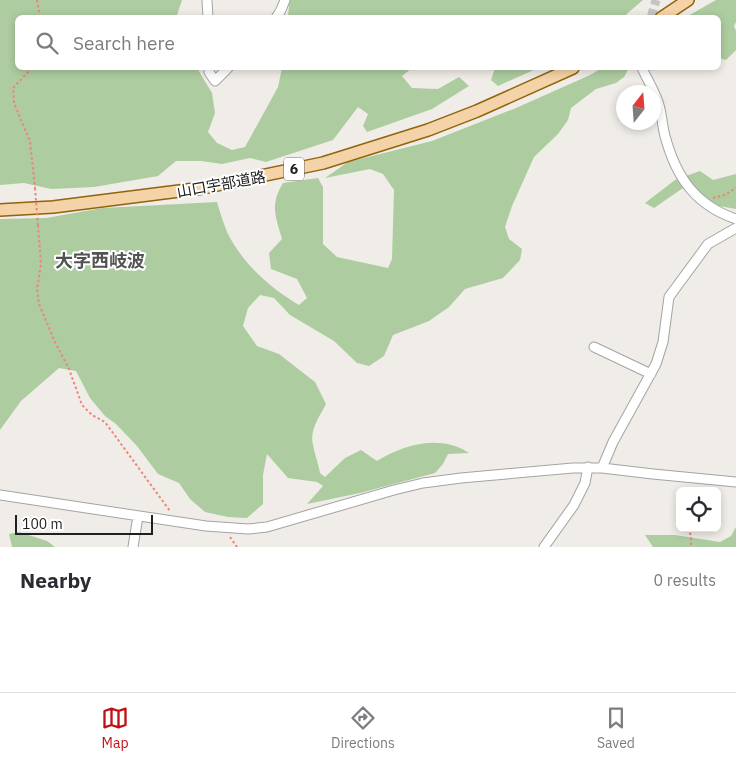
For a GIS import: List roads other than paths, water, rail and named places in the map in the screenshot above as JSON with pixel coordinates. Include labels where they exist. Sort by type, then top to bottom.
[{"type":"main road","points":[[666,15],[688,0]]},
{"type":"main road","name":"山口宇部道路","points":[[0,210],[53,207],[203,188],[324,163],[452,121],[569,70]]},
{"type":"street","points":[[207,0],[208,15]]},
{"type":"street","points":[[278,15],[285,0]]},
{"type":"street","points":[[209,70],[215,81],[226,70]]},
{"type":"street","points":[[643,70],[658,104],[668,146],[680,174],[701,201],[720,214],[736,219]]},
{"type":"street","points":[[602,468],[613,442],[651,374],[663,342],[669,297],[708,244],[736,228]]},
{"type":"street","points":[[594,346],[651,374]]},
{"type":"street","points":[[544,547],[574,505],[585,483],[588,467]]},
{"type":"street","points":[[0,495],[223,528],[248,529],[267,527],[423,483],[588,467],[736,482]]},
{"type":"street","points":[[133,547],[138,516]]},
{"type":"tunnel","points":[[652,15],[656,0]]},
{"type":"district","name":"大字西岐波","points":[[100,260]]}]
